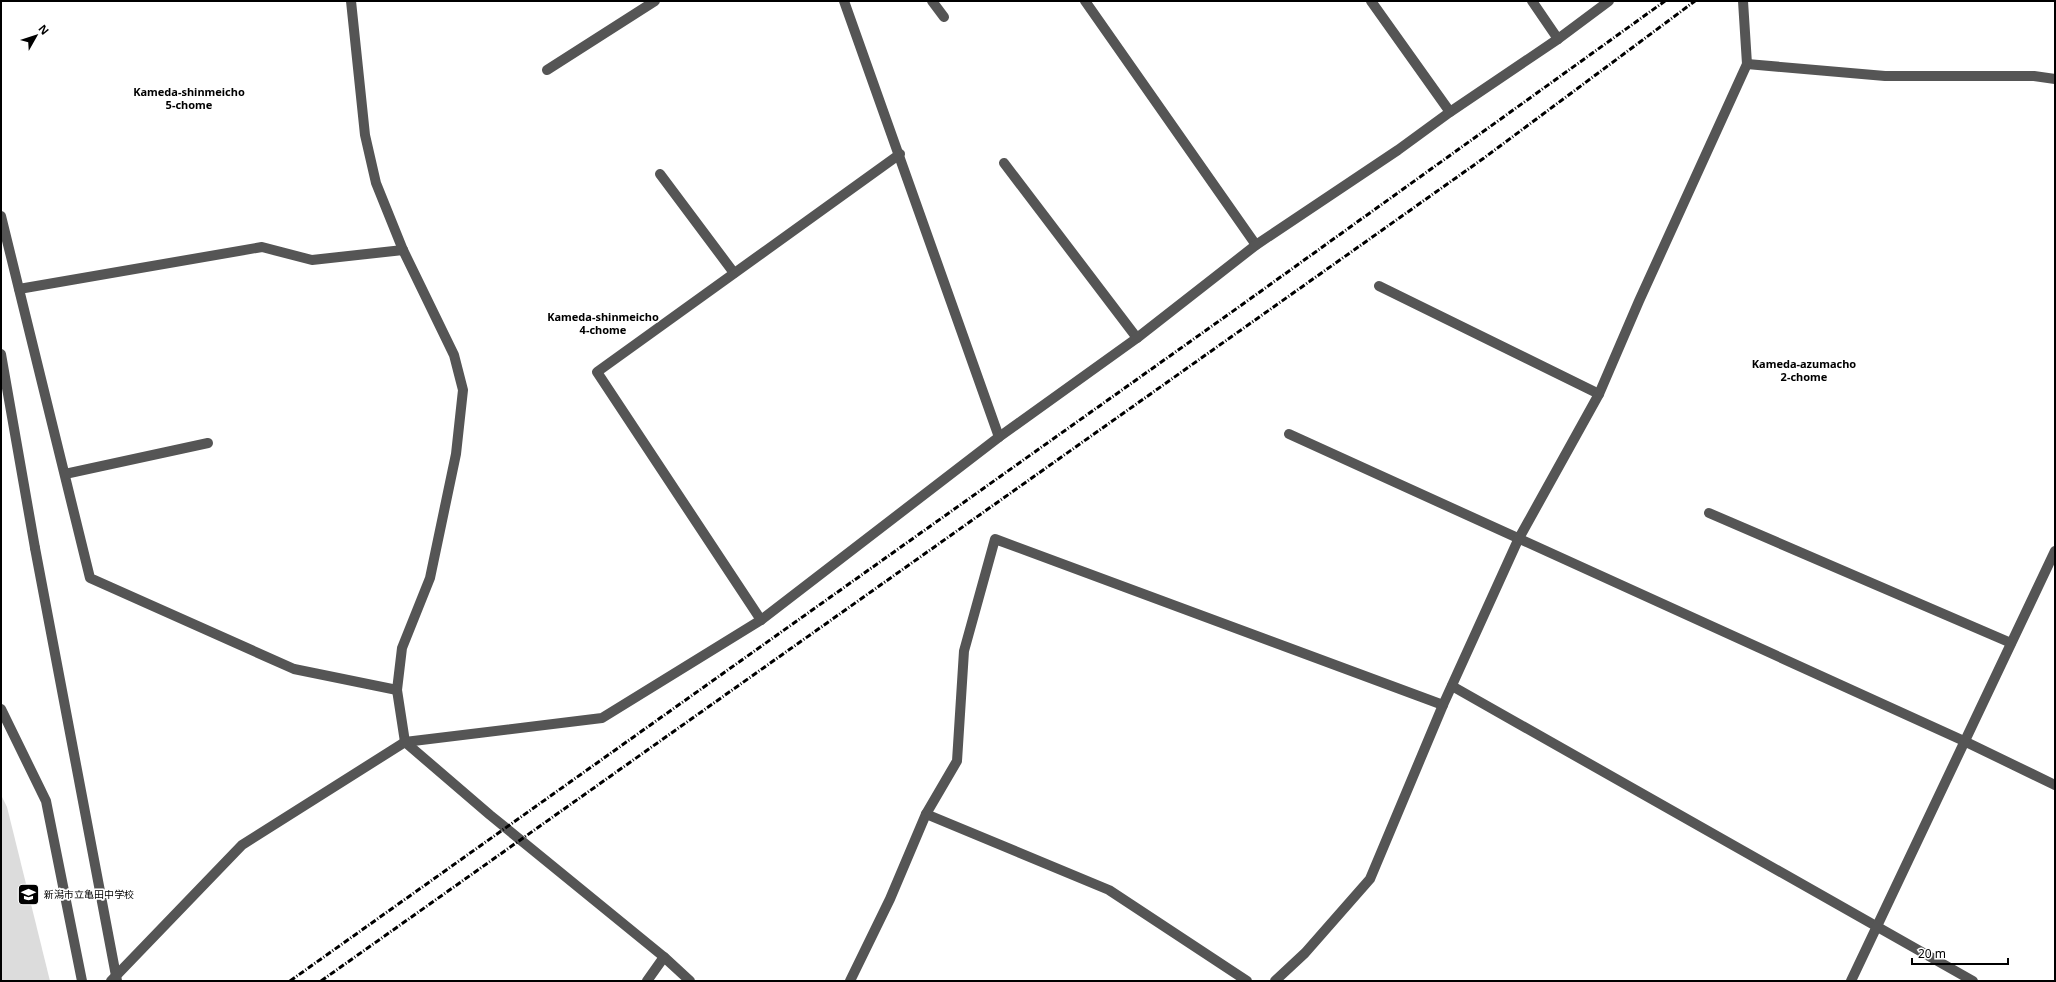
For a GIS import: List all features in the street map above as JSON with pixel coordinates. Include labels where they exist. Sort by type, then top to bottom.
[{"type":"street","points":[[351,1],[365,135],[376,184],[403,250],[454,355],[463,390],[456,454],[430,578],[402,648],[397,690],[405,742],[490,815],[664,957],[690,981]]},
{"type":"street","points":[[547,70],[655,1]]},
{"type":"street","points":[[844,1],[900,154],[999,437]]},
{"type":"street","points":[[932,1],[944,18]]},
{"type":"street","points":[[1085,1],[1256,245]]},
{"type":"street","points":[[1371,1],[1450,112]]},
{"type":"street","points":[[1532,1],[1558,38]]},
{"type":"street","points":[[111,981],[242,845],[405,742],[602,718],[761,620],[999,437],[1137,338],[1256,245],[1398,150],[1609,1]]},
{"type":"street","points":[[1274,981],[1305,953],[1370,879],[1443,705],[1518,540],[1599,394],[1639,301],[1747,64],[1743,1]]},
{"type":"street","points":[[1747,64],[1885,76],[2034,76],[2055,79]]},
{"type":"street","points":[[761,620],[598,372],[900,154]]},
{"type":"street","points":[[1004,163],[1137,338]]},
{"type":"street","points":[[660,174],[734,273]]},
{"type":"street","points":[[1,216],[90,578],[294,669],[397,690]]},
{"type":"street","points":[[19,289],[262,247],[312,260],[403,250]]},
{"type":"street","points":[[1379,286],[1599,394]]},
{"type":"street","points":[[1,354],[35,548],[117,981]]},
{"type":"street","points":[[1289,434],[1518,540],[1964,741],[2055,785]]},
{"type":"street","points":[[65,474],[208,443]]},
{"type":"street","points":[[1709,513],[2011,643]]},
{"type":"street","points":[[850,981],[890,899],[926,814],[957,761],[964,651],[995,539],[1443,705]]},
{"type":"street","points":[[1851,981],[1875,926],[2055,551]]},
{"type":"street","points":[[1452,686],[1973,981]]},
{"type":"street","points":[[1,709],[46,801],[82,981]]},
{"type":"street","points":[[926,814],[1109,890],[1247,981]]},
{"type":"street","points":[[647,981],[664,957]]},
{"type":"shaded area","points":[[1,795],[7,807],[50,981],[1,981]]},
{"type":"railway","points":[[290,981],[1243,304],[1665,1]]},
{"type":"railway","points":[[321,981],[1484,158],[1695,1]]},
{"type":"place","name":"新潟市立亀田中学校","points":[[28,894]]},
{"type":"district","name":"Kameda-shinmeicho 5-chome","points":[[189,97]]},
{"type":"district","name":"Kameda-shinmeicho 4-chome","points":[[603,322]]},
{"type":"district","name":"Kameda-azumacho 2-chome","points":[[1804,369]]}]
